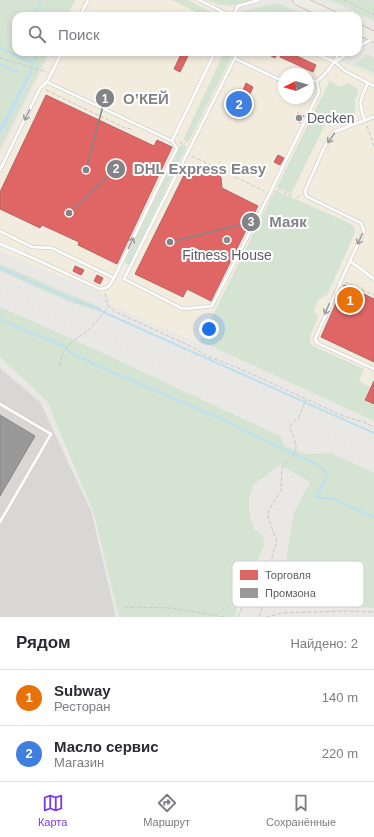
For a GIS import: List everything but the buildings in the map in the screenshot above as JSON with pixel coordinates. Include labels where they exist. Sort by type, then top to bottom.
[{"type":"highway","points":[[298,0],[324,12]]},
{"type":"highway","points":[[362,31],[374,37]]},
{"type":"lane","points":[[82,12],[88,0]]},
{"type":"lane","points":[[199,0],[224,12]]},
{"type":"lane","points":[[234,12],[238,6],[259,0]]},
{"type":"lane","points":[[362,44],[374,37]]},
{"type":"lane","points":[[0,170],[40,88],[47,82],[60,56]]},
{"type":"lane","points":[[172,141],[213,56]]},
{"type":"lane","points":[[321,56],[335,62],[345,71],[374,86]]},
{"type":"lane","points":[[314,81],[317,81],[326,74],[338,56]]},
{"type":"lane","points":[[335,62],[344,56]]},
{"type":"lane","points":[[278,79],[234,58],[124,279],[183,309],[212,306],[270,194],[319,92],[317,81]]},
{"type":"lane","points":[[0,244],[100,289],[109,287],[177,148],[172,141],[47,82]]},
{"type":"lane","points":[[365,120],[360,105],[361,97],[368,83]]},
{"type":"lane","points":[[374,117],[334,132],[324,148],[305,191],[306,196],[361,223],[364,231],[315,339],[317,343],[374,369]]},
{"type":"lane","points":[[0,231],[32,247],[52,248],[114,278]]},
{"type":"lane","points":[[350,262],[374,279]]},
{"type":"lane","points":[[0,404],[51,434],[0,522]]},
{"type":"path","points":[[344,0],[374,16]]},
{"type":"path","points":[[0,58],[44,71]]},
{"type":"path","points":[[40,88],[125,128],[138,129]]},
{"type":"path","points":[[365,120],[374,146]]},
{"type":"path","points":[[177,148],[181,142],[190,146]]},
{"type":"path","points":[[187,154],[270,194]]},
{"type":"path","points":[[216,168],[220,161]]},
{"type":"path","points":[[272,188],[276,187],[292,196]]},
{"type":"path","points":[[341,280],[374,295]]},
{"type":"path","points":[[105,295],[108,306],[116,312],[192,347],[207,356],[231,365],[343,416],[374,427]]},
{"type":"path","points":[[60,366],[62,355],[68,346],[91,328],[108,306]]},
{"type":"path","points":[[271,561],[277,541],[269,521],[268,512],[281,490],[282,467],[294,454],[296,446],[290,426],[299,417],[306,399]]},
{"type":"path","points":[[125,607],[171,608],[224,617]]},
{"type":"path","points":[[238,617],[242,607]]},
{"type":"path","points":[[259,617],[262,607]]},
{"type":"path","points":[[266,617],[283,613],[347,611],[374,612]]},
{"type":"shaded area","points":[[76,0],[214,0],[239,12],[70,12]]},
{"type":"shaded area","points":[[49,56],[330,56],[374,77],[374,421],[200,341],[198,343],[109,304],[112,298],[0,251],[0,156]]},
{"type":"shaded area","points":[[0,368],[40,402],[91,511],[116,617],[0,617]]},
{"type":"green space","points":[[0,0],[75,0],[69,12],[12,12],[12,56],[47,56],[0,149],[0,135],[32,75],[30,73],[0,127]]},
{"type":"green space","points":[[172,0],[188,0],[211,12],[196,12]]},
{"type":"green space","points":[[207,0],[252,0],[234,5],[224,5]]},
{"type":"green space","points":[[330,0],[374,1],[374,21],[362,15],[362,12],[355,12]]},
{"type":"green space","points":[[277,3],[298,12],[244,12]]},
{"type":"green space","points":[[367,54],[374,58],[374,73],[354,64]]},
{"type":"green space","points":[[222,56],[232,56],[188,143],[183,140]]},
{"type":"green space","points":[[330,80],[337,85],[344,86],[349,83],[357,88],[358,92],[355,100],[355,115],[353,118],[343,122],[329,119],[327,121],[291,194],[277,187]]},
{"type":"green space","points":[[181,144],[187,146],[130,263],[126,264],[125,261]]},
{"type":"green space","points":[[275,190],[349,223],[354,227],[355,233],[327,295],[318,300],[314,310],[318,317],[310,336],[310,343],[313,346],[364,369],[359,381],[370,387],[364,400],[374,405],[374,421],[200,341]]},
{"type":"green space","points":[[0,264],[97,306],[102,310],[101,312],[70,302],[0,271]]},
{"type":"green space","points":[[0,307],[64,335],[280,436],[285,446],[306,454],[331,453],[374,473],[374,608],[344,607],[364,607],[364,561],[286,561],[294,512],[310,482],[280,465],[253,485],[249,499],[250,517],[254,529],[263,536],[264,545],[258,561],[232,561],[232,607],[237,607],[235,617],[119,617],[94,514],[47,401],[0,357]]},
{"type":"water","points":[[31,72],[32,74],[0,135],[0,127]]},
{"type":"waterway","points":[[36,12],[41,0]]},
{"type":"waterway","points":[[0,48],[12,53]]},
{"type":"waterway","points":[[18,56],[33,63],[36,56]]},
{"type":"waterway","points":[[30,75],[33,63]]},
{"type":"waterway","points":[[0,64],[17,72]]},
{"type":"waterway","points":[[0,268],[71,299],[99,309],[374,433]]},
{"type":"waterway","points":[[0,319],[62,345],[71,353],[96,365],[231,423],[244,431],[314,463],[326,471],[327,475],[317,497],[333,499],[374,517]]},
{"type":"railway","points":[[0,290],[374,458]]},
{"type":"place","name":"Масло сервис","points":[[239,104]]},
{"type":"place","name":"Decken","points":[[299,118]]},
{"type":"place","name":"О’КЕЙ","points":[[86,170]]},
{"type":"place","name":"DHL Express Easy","points":[[69,213]]},
{"type":"place","name":"Fitness House","points":[[227,240]]},
{"type":"place","name":"Маяк","points":[[170,242]]},
{"type":"place","name":"Subway","points":[[350,300]]}]
